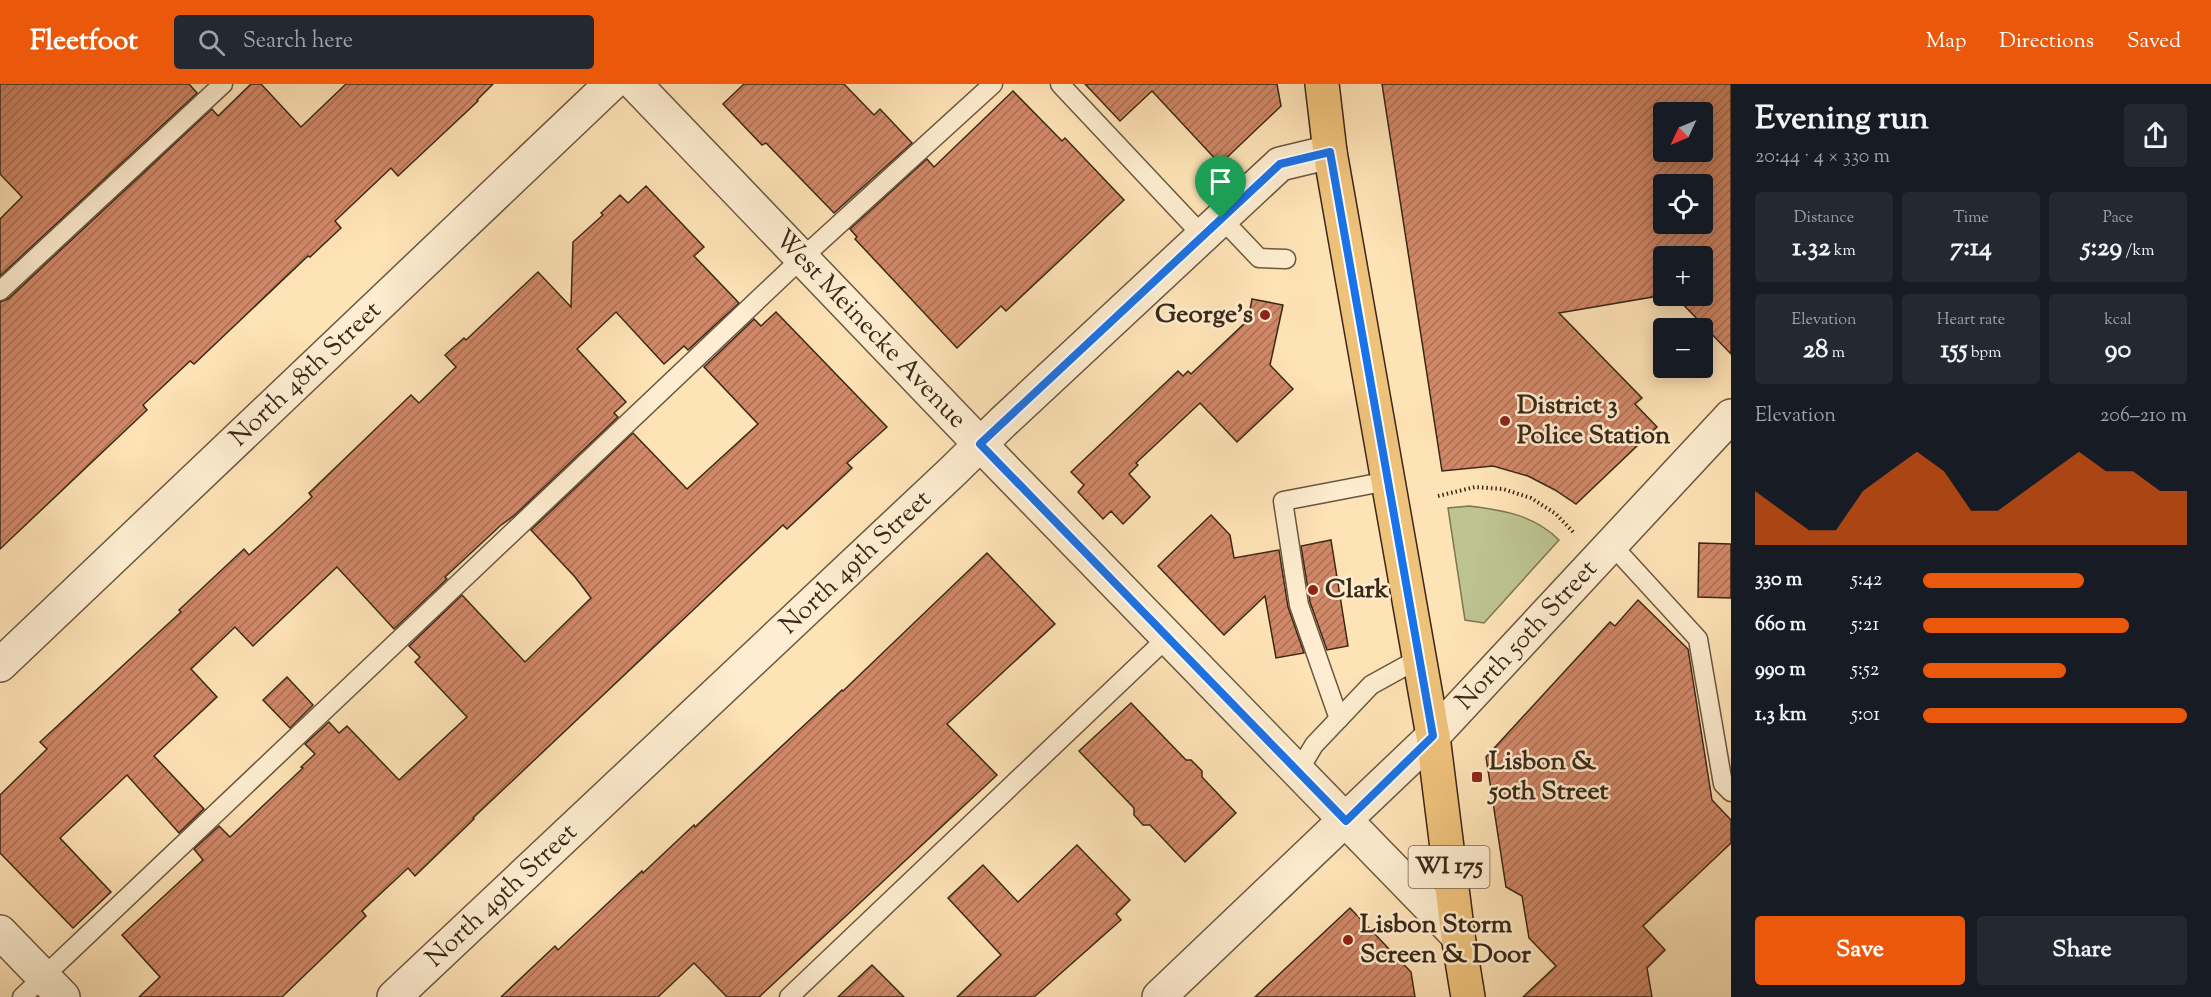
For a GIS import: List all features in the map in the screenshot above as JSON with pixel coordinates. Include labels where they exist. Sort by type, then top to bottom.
[{"type":"main road","name":"WI 175","points":[[1322,84],[1330,152],[1433,736],[1458,936],[1468,997]]},
{"type":"street","name":"North 48th Street","points":[[0,665],[610,84]]},
{"type":"street","name":"West Meinecke Avenue","points":[[635,84],[980,444],[1458,936]]},
{"type":"street","name":"North 49th Street","points":[[394,997],[1280,164],[1330,152]]},
{"type":"street","name":"North 50th Street","points":[[1159,997],[1433,736],[1731,416]]},
{"type":"street","points":[[0,932],[43,990]]},
{"type":"lane","points":[[0,291],[223,84]]},
{"type":"lane","points":[[43,990],[802,258],[993,84]]},
{"type":"lane","points":[[1060,84],[1212,226],[1259,258],[1286,259]]},
{"type":"lane","points":[[1339,719],[1299,605],[1283,501],[1388,481]]},
{"type":"lane","points":[[1611,544],[1698,639],[1723,784],[1731,792]]},
{"type":"lane","points":[[789,997],[1168,638]]},
{"type":"lane","points":[[1298,772],[1314,745],[1371,686],[1420,658]]},
{"type":"path","points":[[1438,496],[1475,487],[1503,489],[1531,498],[1556,514],[1576,534]]},
{"type":"green space","points":[[1469,506],[1494,509],[1529,519],[1559,540],[1484,623],[1465,620],[1448,508]]},
{"type":"building","points":[[0,84],[189,84],[197,93],[0,276],[0,219],[22,197],[0,174]]},
{"type":"building","points":[[251,84],[261,84],[301,127],[346,84],[493,84],[398,176],[391,168],[335,221],[341,228],[310,257],[308,256],[194,364],[190,361],[143,405],[147,410],[0,549],[0,302],[8,299],[212,109],[218,116]]},
{"type":"building","points":[[744,84],[844,84],[874,115],[880,109],[912,143],[834,213],[766,143],[762,145],[723,104]]},
{"type":"building","points":[[1085,84],[1277,84],[1281,106],[1220,164],[1152,91],[1120,121]]},
{"type":"building","points":[[1382,84],[1731,84],[1731,354],[1713,335],[1713,318],[1696,318],[1685,306],[1713,306],[1713,246],[1653,246],[1653,297],[1559,313],[1642,398],[1635,404],[1657,427],[1576,504],[1528,476],[1493,466],[1442,471]]},
{"type":"building","points":[[1013,91],[1062,141],[1065,138],[1124,200],[1006,311],[1001,306],[957,348],[855,239],[857,237],[850,229],[927,159],[934,167]]},
{"type":"building","points":[[646,186],[704,247],[694,256],[739,303],[688,350],[684,346],[664,364],[616,312],[577,349],[626,402],[614,413],[618,417],[516,514],[445,577],[447,579],[394,629],[337,567],[253,646],[235,627],[191,669],[217,697],[154,756],[204,809],[179,833],[127,775],[60,838],[111,892],[73,928],[0,853],[0,795],[47,749],[40,742],[181,612],[179,610],[244,549],[249,555],[312,497],[309,493],[411,395],[419,403],[456,367],[445,355],[464,338],[466,340],[538,272],[571,307],[573,242],[603,215],[601,213],[620,195],[628,203]]},
{"type":"building","points":[[1252,299],[1283,305],[1270,365],[1293,389],[1237,442],[1200,403],[1136,463],[1138,465],[1129,474],[1150,497],[1123,524],[1111,511],[1103,519],[1078,492],[1084,485],[1071,472],[1178,371],[1183,376],[1188,371],[1191,374],[1248,320]]},
{"type":"building","points":[[776,312],[887,427],[847,463],[852,468],[787,529],[783,525],[473,818],[415,876],[408,868],[362,911],[366,916],[282,997],[139,997],[160,977],[122,935],[203,860],[194,849],[219,826],[230,837],[303,768],[301,767],[315,754],[305,744],[329,722],[339,733],[347,726],[399,780],[467,717],[415,662],[420,657],[409,646],[462,595],[525,662],[591,598],[575,577],[531,530],[633,433],[687,489],[758,424],[704,367],[754,319],[761,326]]},
{"type":"building","points":[[1211,515],[1230,535],[1234,558],[1279,550],[1288,607],[1304,653],[1276,658],[1265,596],[1224,635],[1158,566]]},
{"type":"building","points":[[1331,540],[1348,646],[1327,650],[1310,602],[1301,546]]},
{"type":"building","points":[[1699,543],[1731,544],[1731,598],[1698,597]]},
{"type":"building","points":[[987,553],[1055,624],[947,724],[997,775],[759,997],[727,997],[694,963],[658,997],[501,997],[555,946],[558,950],[642,871],[643,873],[694,825],[695,827],[843,691]]},
{"type":"building","points":[[1638,600],[1688,649],[1712,800],[1731,820],[1731,843],[1643,926],[1665,950],[1647,968],[1652,997],[1523,997],[1556,966],[1529,938],[1522,896],[1506,887],[1486,757],[1610,622],[1615,626]]},
{"type":"building","points":[[287,677],[313,705],[290,728],[263,700]]},
{"type":"building","points":[[1131,703],[1186,760],[1191,760],[1202,771],[1202,777],[1236,813],[1185,862],[1150,825],[1143,825],[1134,815],[1134,808],[1079,751]]},
{"type":"building","points":[[1077,845],[1130,900],[1116,914],[1121,920],[1034,997],[957,997],[1001,955],[948,898],[983,865],[1018,902]]},
{"type":"building","name":"Lisbon Storm Screen & Door","points":[[1350,908],[1411,972],[1415,997],[1255,997]]},
{"type":"building","points":[[872,965],[904,997],[838,997]]},
{"type":"place","name":"George's","points":[[1265,315]]},
{"type":"place","name":"District 3 Police Station","points":[[1505,421]]},
{"type":"place","name":"Clark","points":[[1313,590]]},
{"type":"place","name":"Lisbon & 50th Street","points":[[1477,777]]},
{"type":"place","name":"Lisbon Storm Screen & Door","points":[[1348,940]]},
{"type":"route","points":[[1330,152],[1433,736],[1346,821],[980,444],[1221,218],[1280,164],[1330,152]]}]
